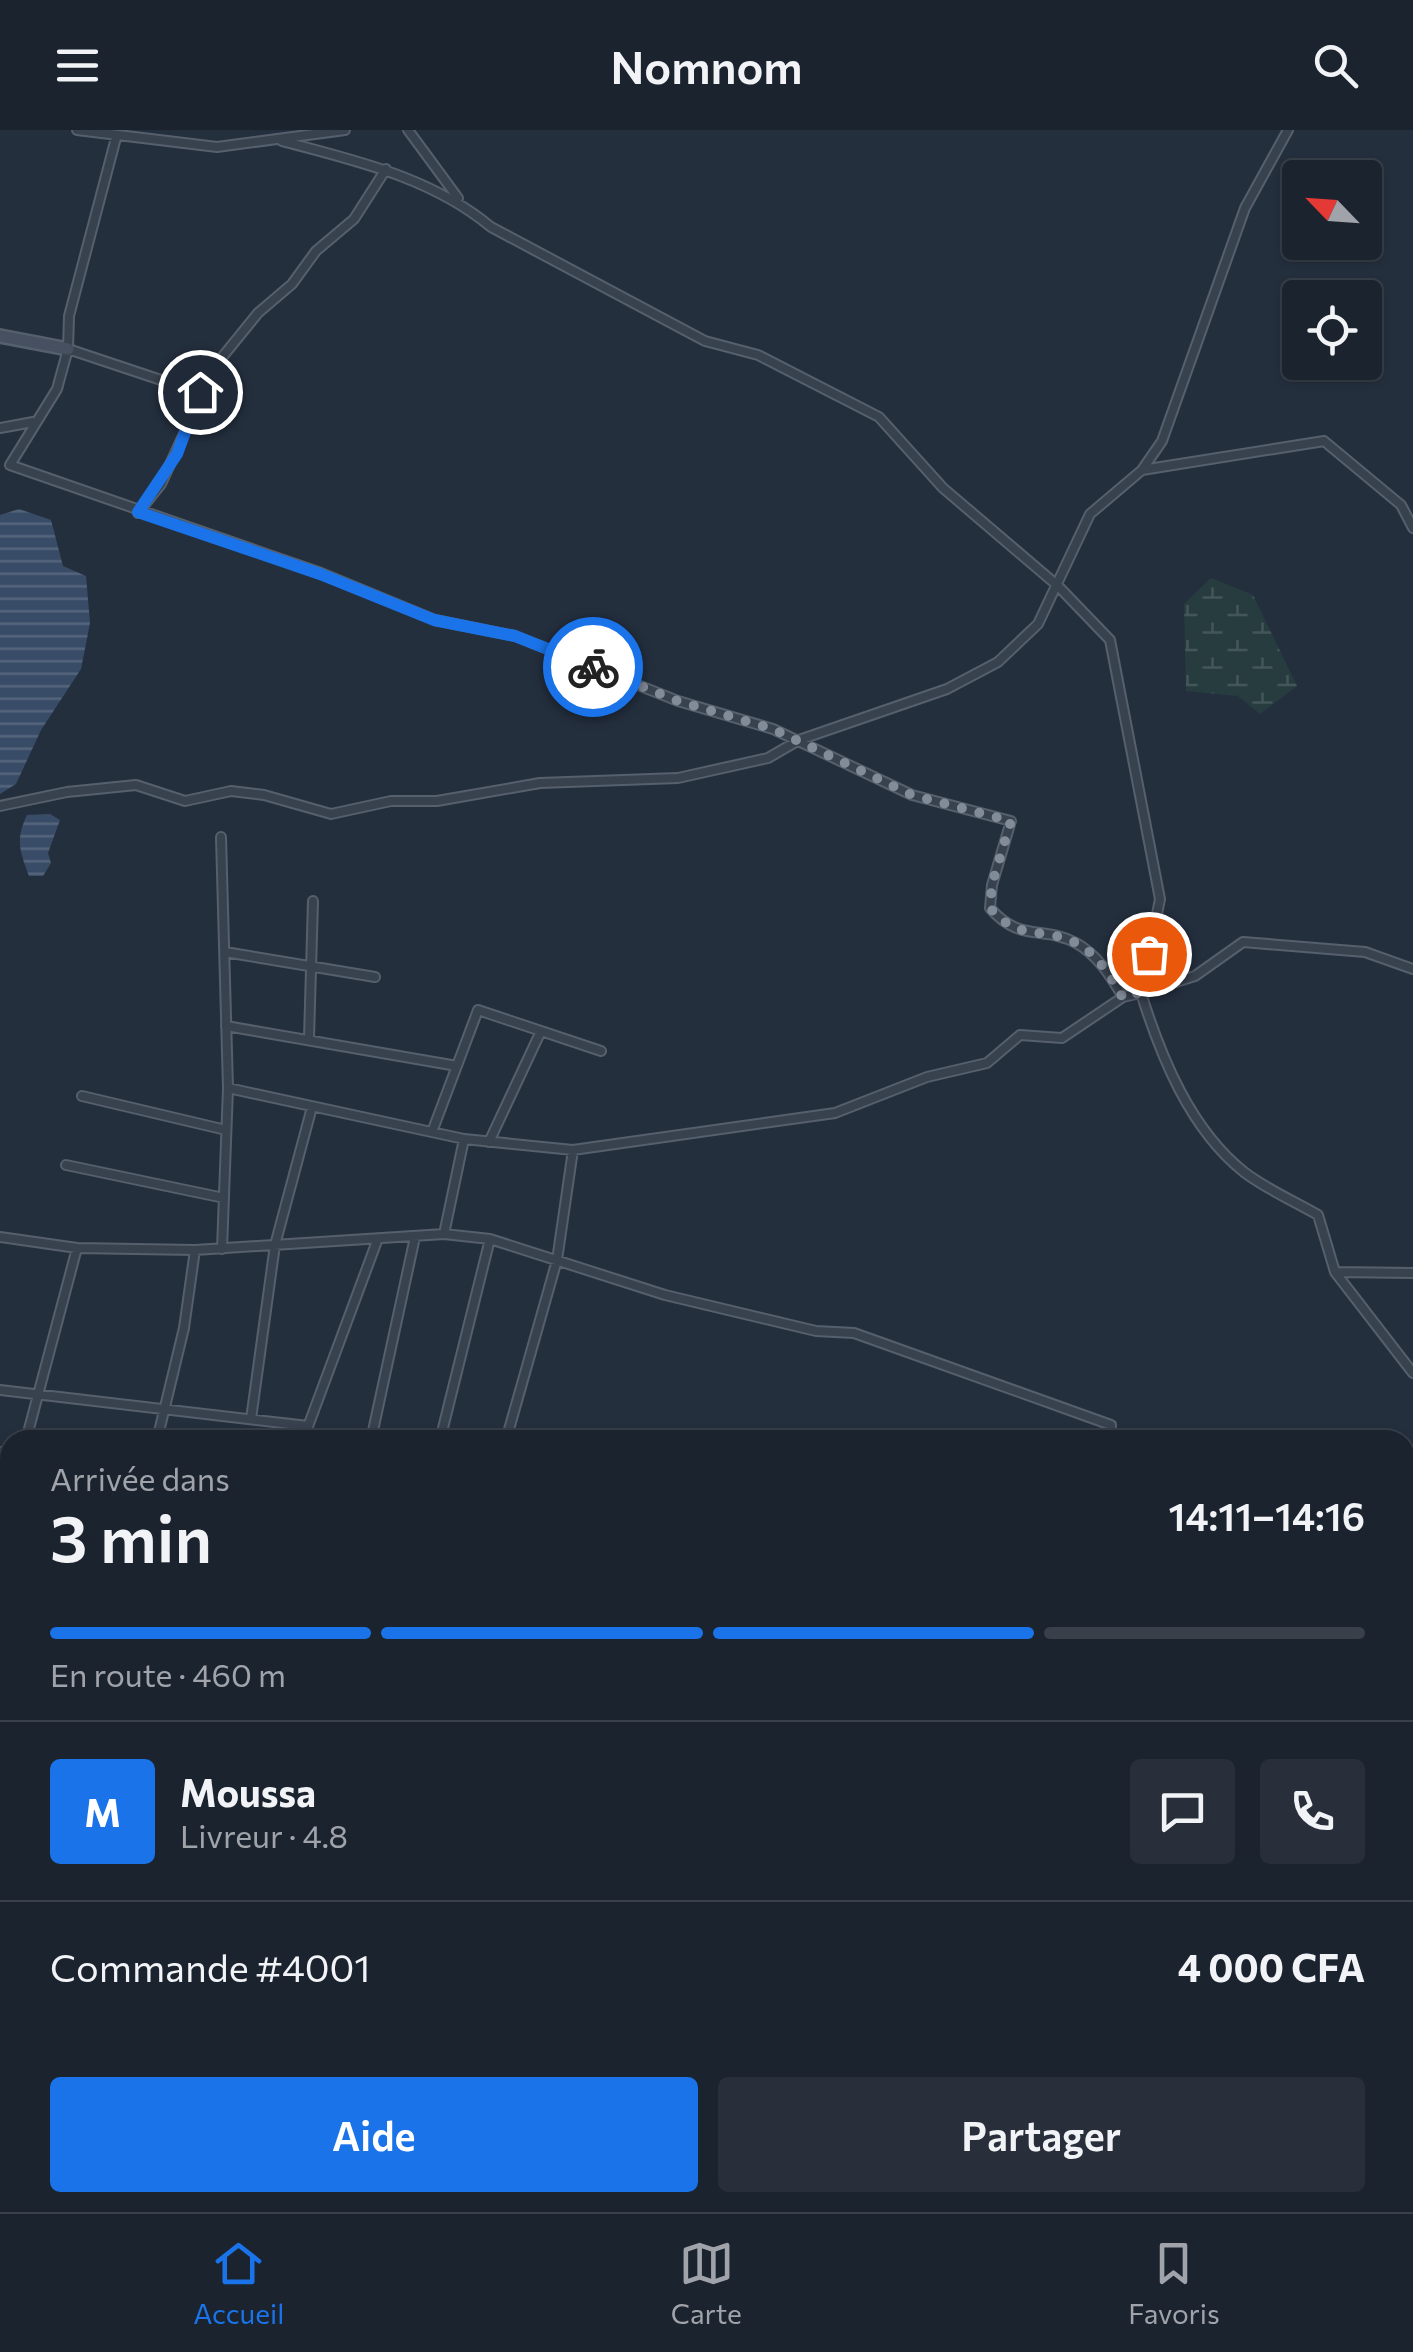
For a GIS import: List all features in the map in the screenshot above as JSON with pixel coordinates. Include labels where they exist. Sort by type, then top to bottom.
[{"type":"street","points":[[78,130],[116,138],[217,147],[345,130]]},
{"type":"street","points":[[408,130],[460,202]]},
{"type":"street","points":[[0,806],[68,792],[136,786],[185,801],[232,791],[264,795],[331,814],[390,801],[437,801],[540,783],[678,778],[768,758],[800,740],[947,689],[998,662],[1038,624],[1090,514],[1142,470],[1162,441],[1245,208],[1288,130]]},
{"type":"street","points":[[116,138],[70,316],[68,349],[58,389],[33,422],[10,464],[320,574],[434,620],[515,636],[678,701],[800,740],[912,795],[1011,821],[992,884],[990,908],[1005,925],[1030,935],[1072,940],[1085,948],[1106,969],[1123,998]]},
{"type":"street","points":[[282,141],[386,169],[460,202],[491,227],[705,341],[758,355],[879,417],[944,488],[1058,586],[1110,640],[1160,899],[1141,992],[1158,1046],[1206,1137],[1246,1173],[1318,1215],[1336,1272],[1413,1373]]},
{"type":"street","points":[[138,512],[177,454],[200,392],[215,366],[258,314],[292,284],[316,251],[354,219],[386,169]]},
{"type":"street","points":[[0,336],[68,349],[200,392]]},
{"type":"street","points":[[0,428],[33,422]]},
{"type":"street","points":[[1142,470],[1324,441],[1400,504],[1413,528]]},
{"type":"street","points":[[1400,504],[1413,502]]},
{"type":"street","points":[[221,836],[228,1088],[222,1248]]},
{"type":"street","points":[[309,1038],[313,901]]},
{"type":"street","points":[[228,1088],[464,1139],[573,1150],[835,1113],[927,1077],[987,1062],[1020,1035],[1062,1038],[1123,998],[1195,976],[1243,942],[1365,952],[1413,969]]},
{"type":"street","points":[[224,952],[375,977]]},
{"type":"street","points":[[432,1132],[478,1010],[601,1051]]},
{"type":"street","points":[[226,1026],[458,1066]]},
{"type":"street","points":[[489,1142],[541,1031]]},
{"type":"street","points":[[82,1096],[226,1130]]},
{"type":"street","points":[[251,1420],[275,1246],[312,1107]]},
{"type":"street","points":[[444,1234],[464,1139]]},
{"type":"street","points":[[509,1430],[557,1260],[573,1150]]},
{"type":"street","points":[[66,1165],[224,1198]]},
{"type":"street","points":[[0,1237],[77,1248],[195,1250],[377,1242],[444,1234],[490,1239],[665,1295],[816,1331],[854,1332],[1112,1426],[1111,1430]]},
{"type":"street","points":[[372,1430],[416,1237]]},
{"type":"street","points":[[442,1430],[490,1239]]},
{"type":"street","points":[[307,1430],[377,1242]]},
{"type":"street","points":[[29,1430],[77,1248]]},
{"type":"street","points":[[160,1430],[184,1328],[195,1250]]},
{"type":"street","points":[[1336,1272],[1413,1272]]},
{"type":"street","points":[[0,1390],[308,1426]]},
{"type":"green space","points":[[1211,578],[1253,595],[1297,686],[1260,714],[1238,696],[1186,691],[1184,604]]},
{"type":"water","points":[[19,509],[51,520],[63,566],[86,576],[90,623],[81,669],[41,730],[16,784],[0,794],[0,515]]},
{"type":"water","points":[[50,814],[60,820],[48,853],[51,863],[43,876],[29,876],[20,846],[23,824],[27,815]]},
{"type":"way so far","points":[[593,667],[678,701],[773,729],[912,795],[1011,821],[992,884],[990,908],[1005,925],[1030,935],[1072,940],[1085,948],[1106,969],[1123,998],[1141,992],[1149,954]]},
{"type":"route","points":[[200,392],[177,454],[161,484],[138,512],[320,574],[434,620],[515,636],[593,667]]}]
